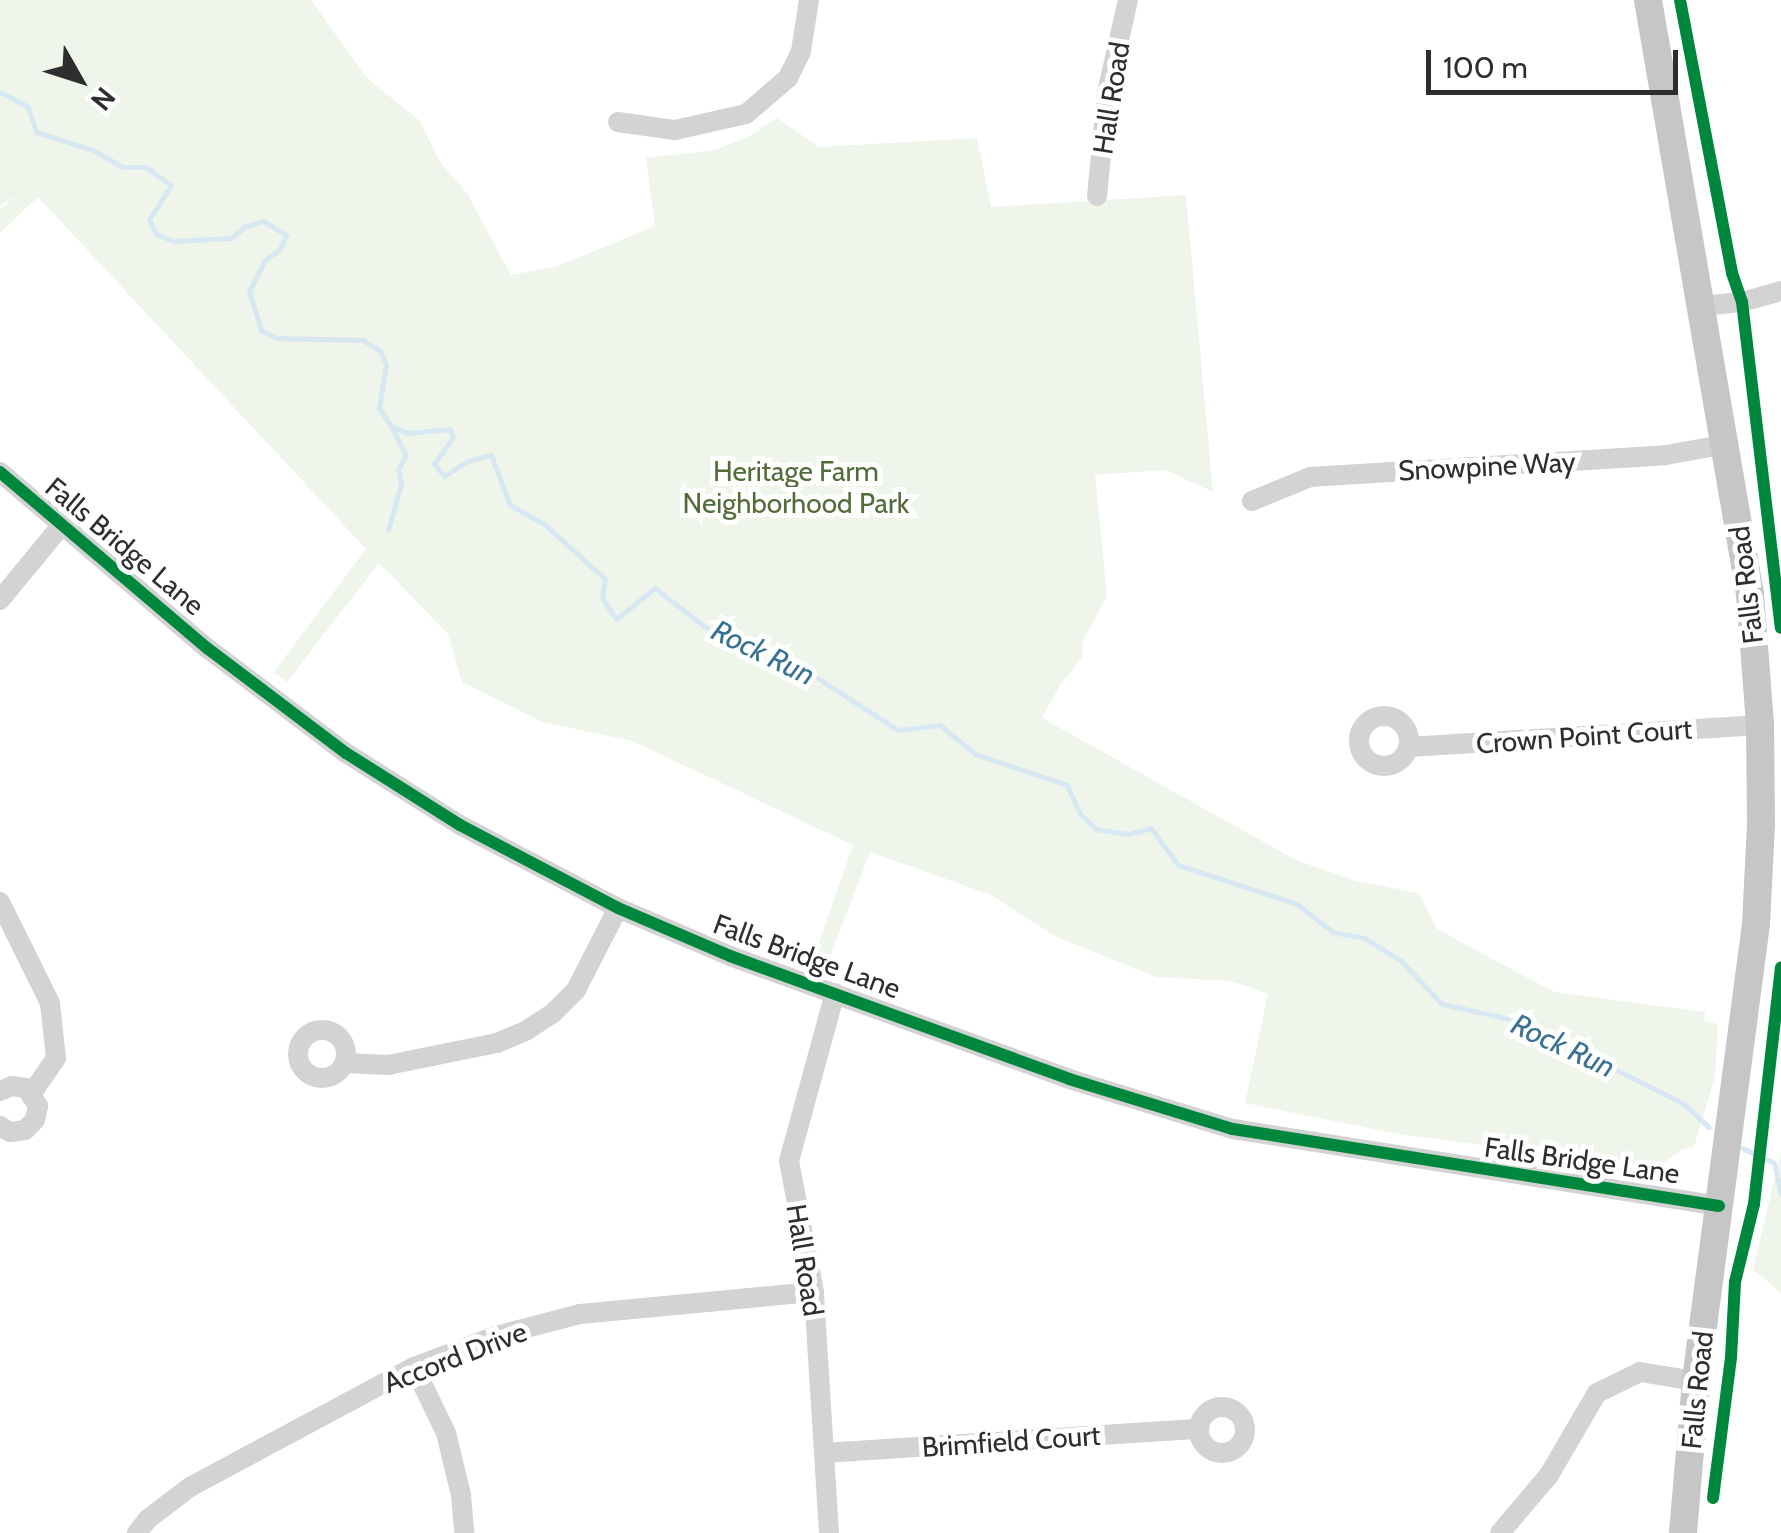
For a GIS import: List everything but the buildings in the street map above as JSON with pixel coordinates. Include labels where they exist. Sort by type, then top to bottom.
[{"type":"main road","name":"Falls Road","points":[[1648,0],[1750,594],[1760,725],[1761,825],[1756,924],[1696,1381],[1684,1533]]},
{"type":"street","points":[[618,122],[675,130],[746,114],[788,78],[801,52],[808,0]]},
{"type":"street","name":"Hall Road","points":[[1097,196],[1108,93],[1128,0]]},
{"type":"street","points":[[1700,306],[1742,302],[1781,291]]},
{"type":"street","name":"Snowpine Way","points":[[1252,500],[1310,476],[1666,456],[1726,444]]},
{"type":"street","name":"Falls Bridge Lane","points":[[0,472],[207,648],[346,752],[460,825],[618,908],[835,994],[1069,1079],[1233,1128],[1719,1206]]},
{"type":"street","points":[[0,600],[61,526]]},
{"type":"street","name":"Crown Point Court","points":[[1409,747],[1760,725]]},
{"type":"street","points":[[0,902],[50,1003],[56,1058],[32,1093]]},
{"type":"street","points":[[345,1063],[388,1065],[498,1042],[527,1030],[552,1014],[576,990],[618,908]]},
{"type":"street","name":"Hall Road","points":[[829,1533],[814,1292],[789,1160],[835,994]]},
{"type":"street","points":[[0,1092],[19,1086],[32,1093],[38,1113],[31,1126],[18,1132],[0,1126]]},
{"type":"street","name":"Accord Drive","points":[[137,1533],[148,1519],[190,1486],[414,1367],[496,1336],[580,1314],[814,1292]]},
{"type":"street","points":[[414,1367],[446,1433],[461,1495],[464,1533]]},
{"type":"street","points":[[1500,1533],[1549,1475],[1598,1394],[1640,1372],[1696,1381]]},
{"type":"street","name":"Brimfield Court","points":[[824,1453],[1199,1429]]},
{"type":"green space","name":"Heritage Farm Neighborhood Park","points":[[0,0],[311,0],[366,77],[420,121],[440,162],[467,193],[511,275],[558,266],[655,226],[646,158],[715,150],[746,138],[777,118],[819,147],[977,138],[991,207],[1186,195],[1213,492],[1166,470],[1095,475],[1107,596],[1083,641],[1082,657],[1060,685],[1042,718],[1296,860],[1353,880],[1419,893],[1437,929],[1554,992],[1705,1012],[1704,1021],[1718,1024],[1715,1077],[1694,1147],[1682,1149],[1657,1168],[1398,1134],[1245,1103],[1268,994],[1231,981],[1156,977],[1056,937],[991,895],[870,852],[828,962],[814,957],[853,845],[632,741],[543,722],[462,682],[448,634],[379,563],[287,682],[274,672],[366,549],[38,197],[0,233],[0,210],[15,195],[0,206]]},
{"type":"green space","points":[[1781,1151],[1781,1293],[1753,1269]]},
{"type":"waterway","name":"Rock Run","points":[[0,92],[28,107],[36,132],[93,150],[123,167],[146,167],[171,185],[149,220],[156,234],[173,241],[231,238],[244,227],[263,221],[286,235],[280,249],[265,260],[249,291],[261,330],[276,338],[363,340],[380,351],[386,365],[379,408],[391,426],[408,433],[450,429],[453,437],[434,464],[444,476],[468,461],[491,455],[510,505],[543,523],[605,579],[602,598],[616,619],[655,588],[705,627],[799,666],[898,730],[940,725],[975,754],[1067,785],[1080,814],[1096,829],[1129,834],[1151,828],[1178,865],[1297,904],[1333,932],[1365,938],[1401,961],[1442,1004],[1523,1022],[1684,1104],[1709,1127]]},
{"type":"waterway","points":[[388,530],[401,484],[398,469],[406,455],[391,426]]},
{"type":"waterway","name":"Rock Run","points":[[1742,1148],[1774,1163],[1781,1194]]},
{"type":"cycle path","points":[[1680,0],[1732,273],[1742,302],[1781,628]]},
{"type":"cycle path","points":[[0,472],[207,648],[346,753],[460,825],[618,908],[730,956],[1069,1079],[1233,1129],[1719,1206]]},
{"type":"cycle path","points":[[1713,1498],[1731,1358],[1735,1282],[1754,1204],[1781,968]]}]
